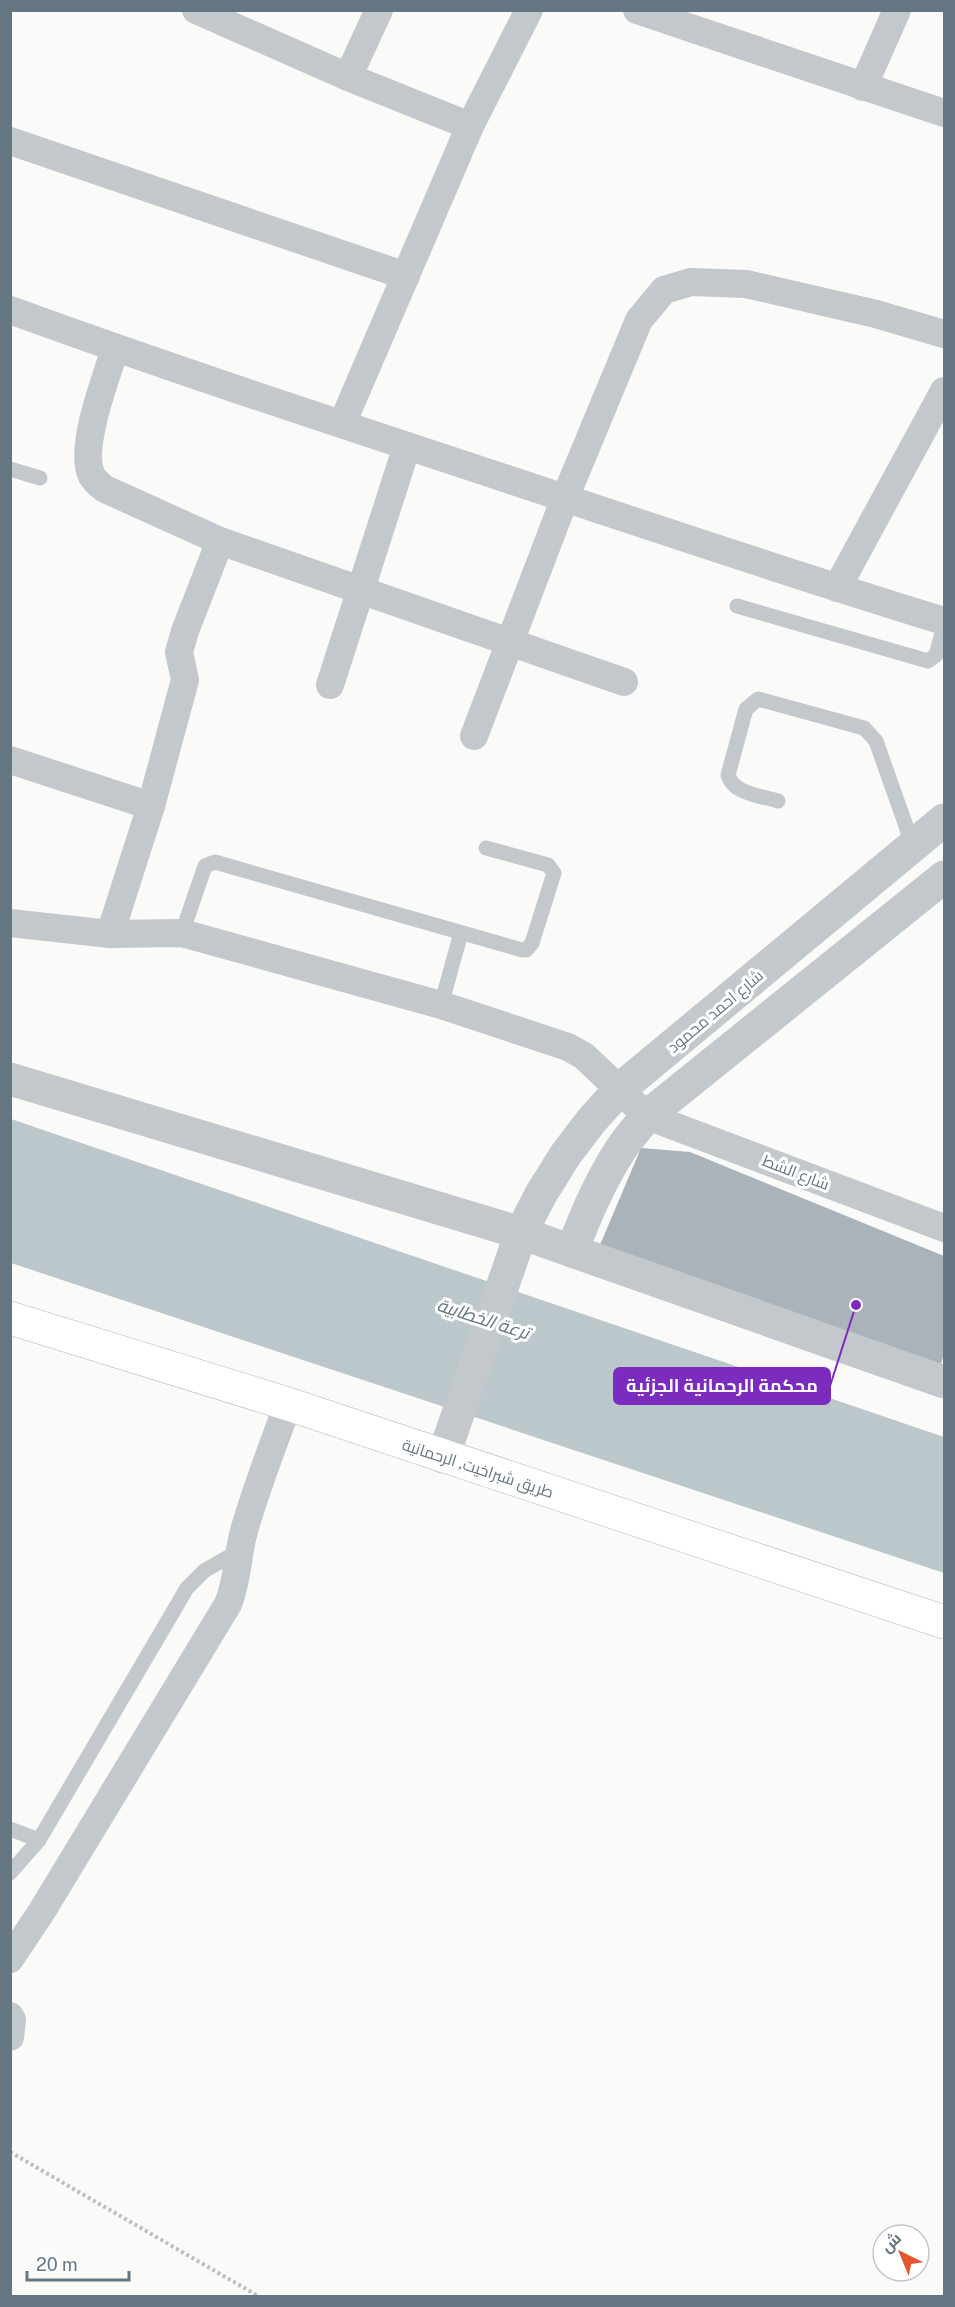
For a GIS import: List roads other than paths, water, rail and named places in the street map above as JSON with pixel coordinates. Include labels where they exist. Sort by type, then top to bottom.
[{"type":"main road","name":"طريق شبراخيت, الرحمانية","points":[[10,1318],[288,1404],[945,1622]]},
{"type":"street","points":[[196,10],[348,77],[470,126]]},
{"type":"street","points":[[348,77],[379,10]]},
{"type":"street","points":[[342,424],[470,126],[529,10]]},
{"type":"street","points":[[637,10],[945,113]]},
{"type":"street","points":[[863,87],[897,10]]},
{"type":"street","points":[[10,141],[406,276]]},
{"type":"street","points":[[474,736],[564,498],[639,320],[664,290],[691,282],[746,284],[876,314],[945,334]]},
{"type":"street","points":[[10,310],[115,348],[407,446],[837,588],[945,621]]},
{"type":"street","points":[[115,348],[90,434],[88,462],[92,478],[105,489],[220,541],[624,682]]},
{"type":"street","points":[[837,588],[945,391]]},
{"type":"street","points":[[330,685],[407,446]]},
{"type":"street","points":[[110,934],[151,806],[185,680],[179,652],[220,541]]},
{"type":"street","points":[[10,760],[151,806]]},
{"type":"street","name":"شارع احمد محمود","points":[[443,1457],[521,1233],[541,1194],[566,1154],[592,1120],[620,1089],[945,820]]},
{"type":"street","points":[[572,1251],[604,1179],[621,1149],[647,1116],[945,877]]},
{"type":"street","points":[[10,922],[110,934],[182,933],[441,1005],[568,1047],[584,1056],[647,1116]]},
{"type":"street","points":[[10,1079],[521,1233],[945,1382]]},
{"type":"street","name":"شارع الشط","points":[[647,1116],[945,1228]]},
{"type":"street","points":[[10,1959],[42,1911],[228,1604],[238,1573],[239,1551],[288,1404]]},
{"type":"street","points":[[10,2016],[12,2020],[10,2037]]},
{"type":"lane","points":[[10,469],[40,478]]},
{"type":"lane","points":[[737,606],[928,661],[936,655],[945,626]]},
{"type":"lane","points":[[778,801],[738,789],[730,781],[728,775],[746,709],[758,699],[869,731],[876,741],[913,846]]},
{"type":"lane","points":[[182,933],[205,866],[215,862],[526,950],[532,943],[554,873],[548,865],[486,848]]},
{"type":"lane","points":[[441,1005],[461,933]]},
{"type":"lane","points":[[10,1873],[39,1840],[187,1588],[204,1571],[239,1551]]},
{"type":"lane","points":[[10,1828],[39,1840]]},
{"type":"water","name":"ترعة الخطابية","points":[[11,1119],[944,1437],[944,1573],[11,1263]]},
{"type":"place","name":"محكمة الرحمانية الجزئية","points":[[856,1305]]}]
